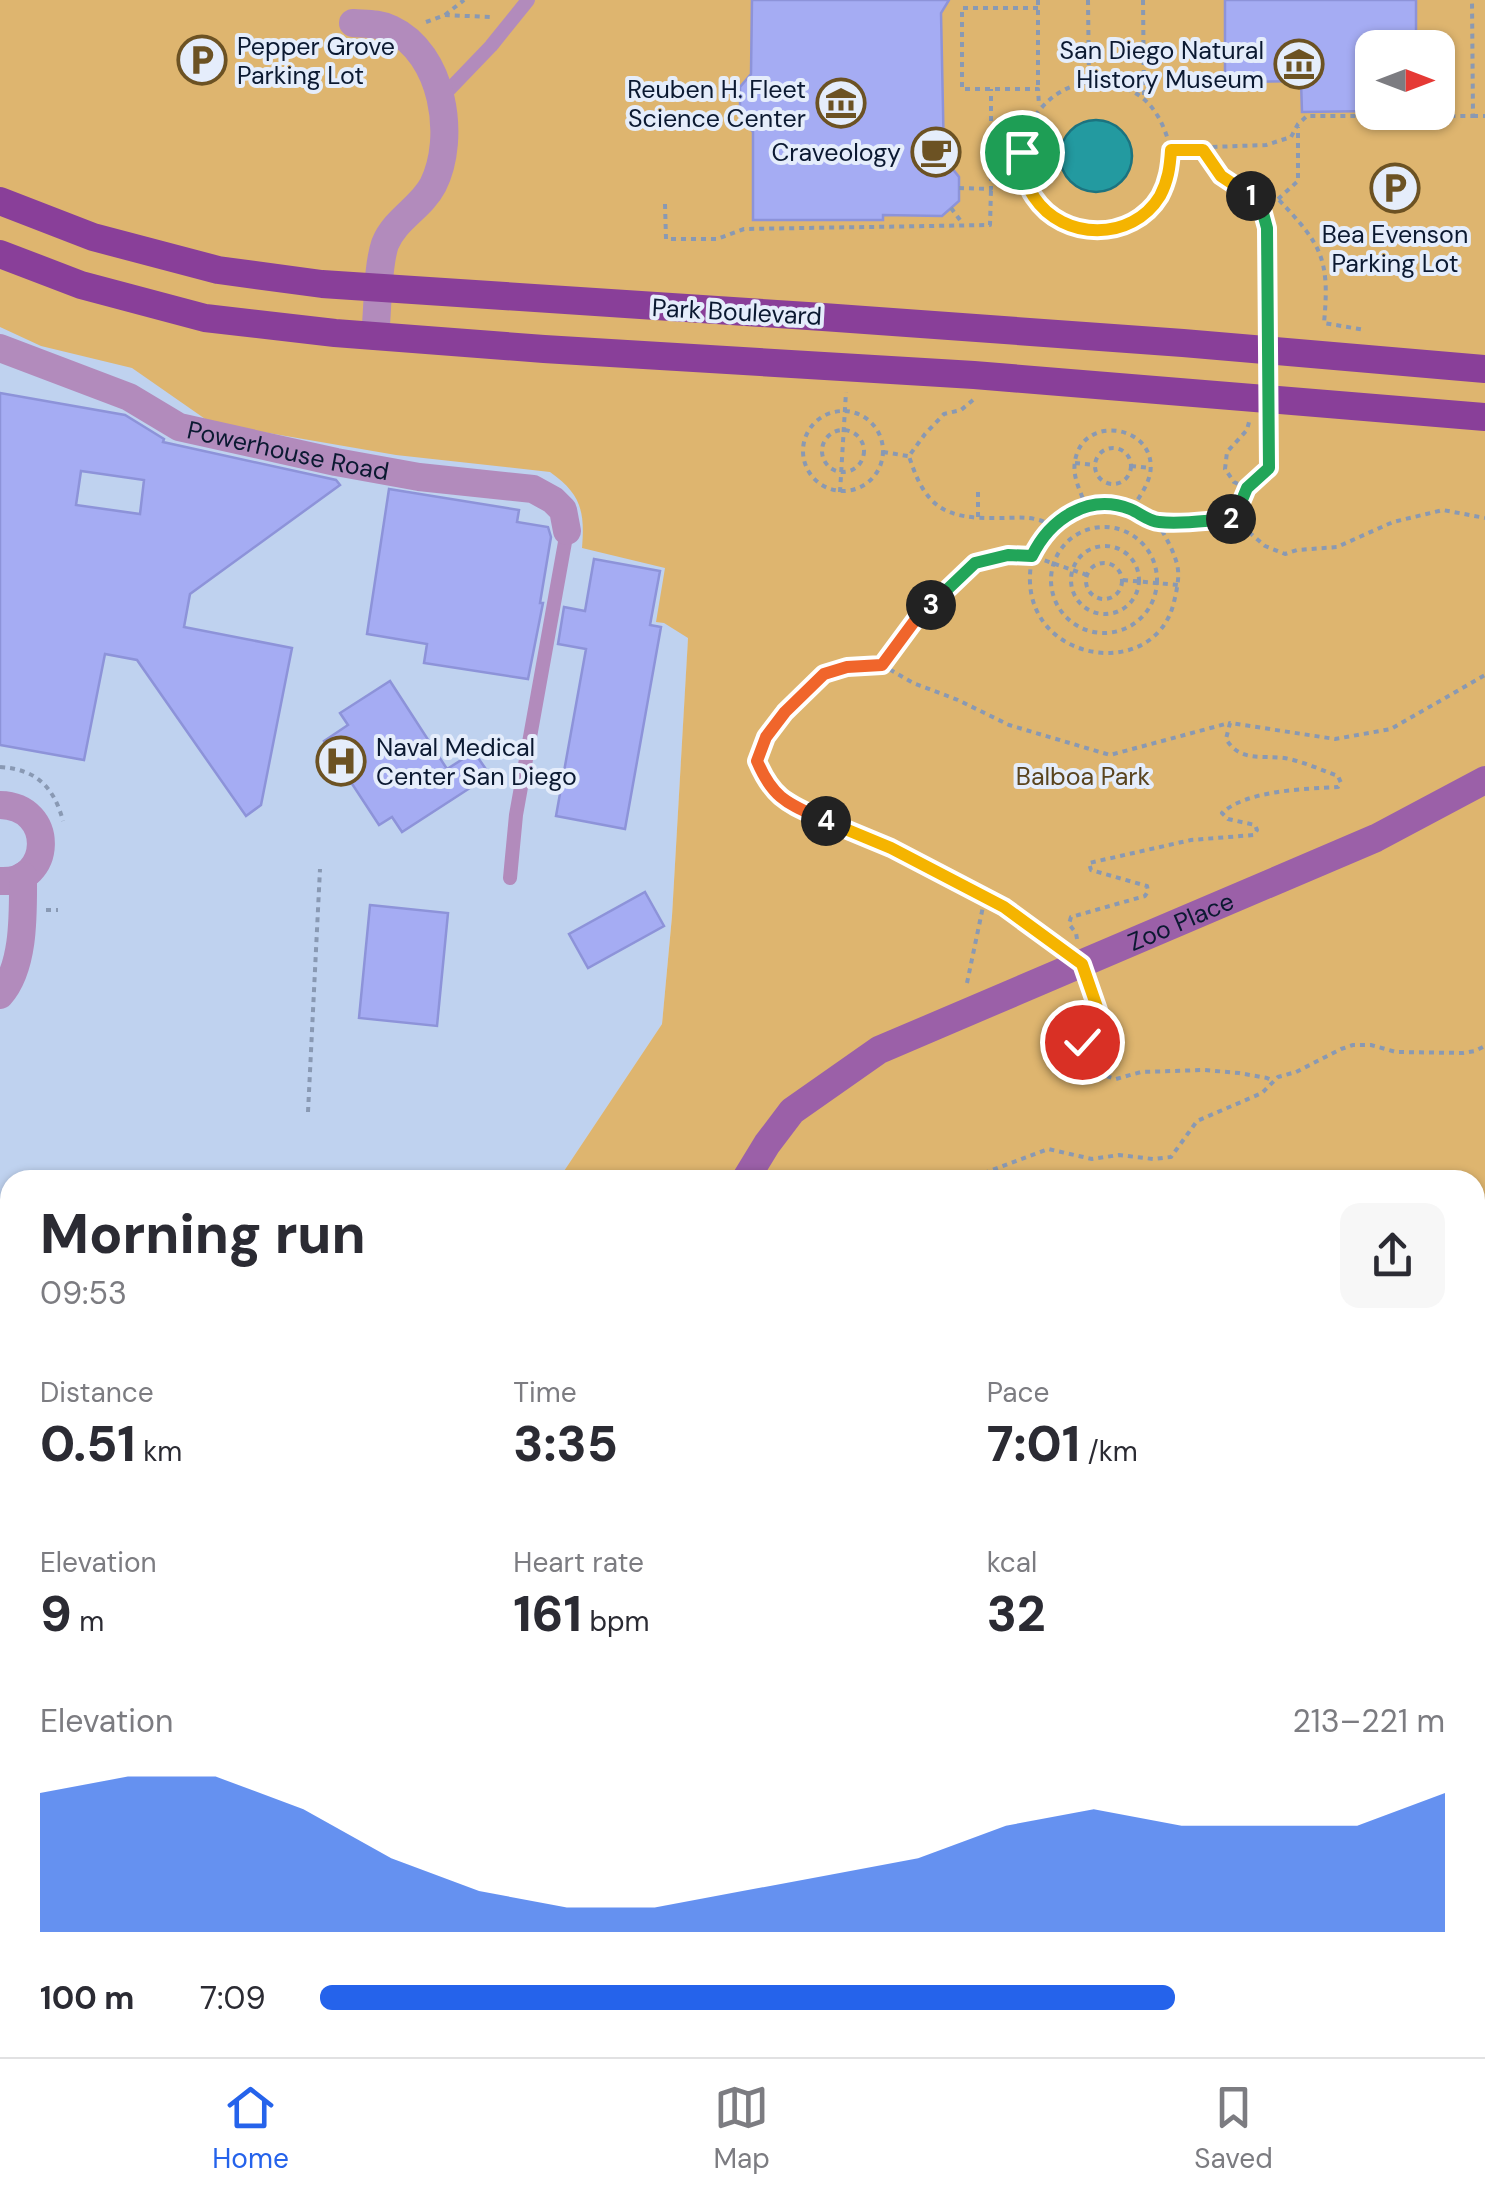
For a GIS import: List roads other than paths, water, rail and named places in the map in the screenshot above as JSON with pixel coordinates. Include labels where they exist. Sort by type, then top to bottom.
[{"type":"main road","name":"Park Boulevard","points":[[0,201],[93,238],[218,270],[322,284],[1164,342],[1485,369]]},
{"type":"main road","name":"Park Boulevard","points":[[0,254],[81,284],[206,318],[375,336],[974,375],[1485,418]]},
{"type":"main road","name":"Zoo Place","points":[[751,1170],[792,1112],[878,1050],[1376,838],[1485,780]]},
{"type":"street","points":[[353,23],[389,28],[408,41],[426,63],[441,98],[446,129],[436,178],[389,236],[382,255],[375,336]]},
{"type":"street","name":"Powerhouse Road","points":[[0,348],[130,397],[179,427],[418,477],[534,489],[563,510],[568,531]]},
{"type":"street","points":[[0,805],[17,807],[30,815],[42,838],[41,852],[33,868],[12,878],[23,935],[8,986],[0,995]]},
{"type":"lane","points":[[441,98],[528,0]]},
{"type":"lane","points":[[510,878],[516,816],[568,531]]},
{"type":"place","name":"Pepper Grove Parking Lot","points":[[202,60]]},
{"type":"place","name":"San Diego Natural History Museum","points":[[1299,64]]},
{"type":"place","name":"Reuben H. Fleet Science Center","points":[[841,103]]},
{"type":"place","name":"Craveology","points":[[936,152]]},
{"type":"place","name":"Bea Evenson Parking Lot","points":[[1395,188]]},
{"type":"place","name":"Naval Medical Center San Diego","points":[[341,761]]},
{"type":"park label","name":"Balboa Park","points":[[1083,776]]}]
